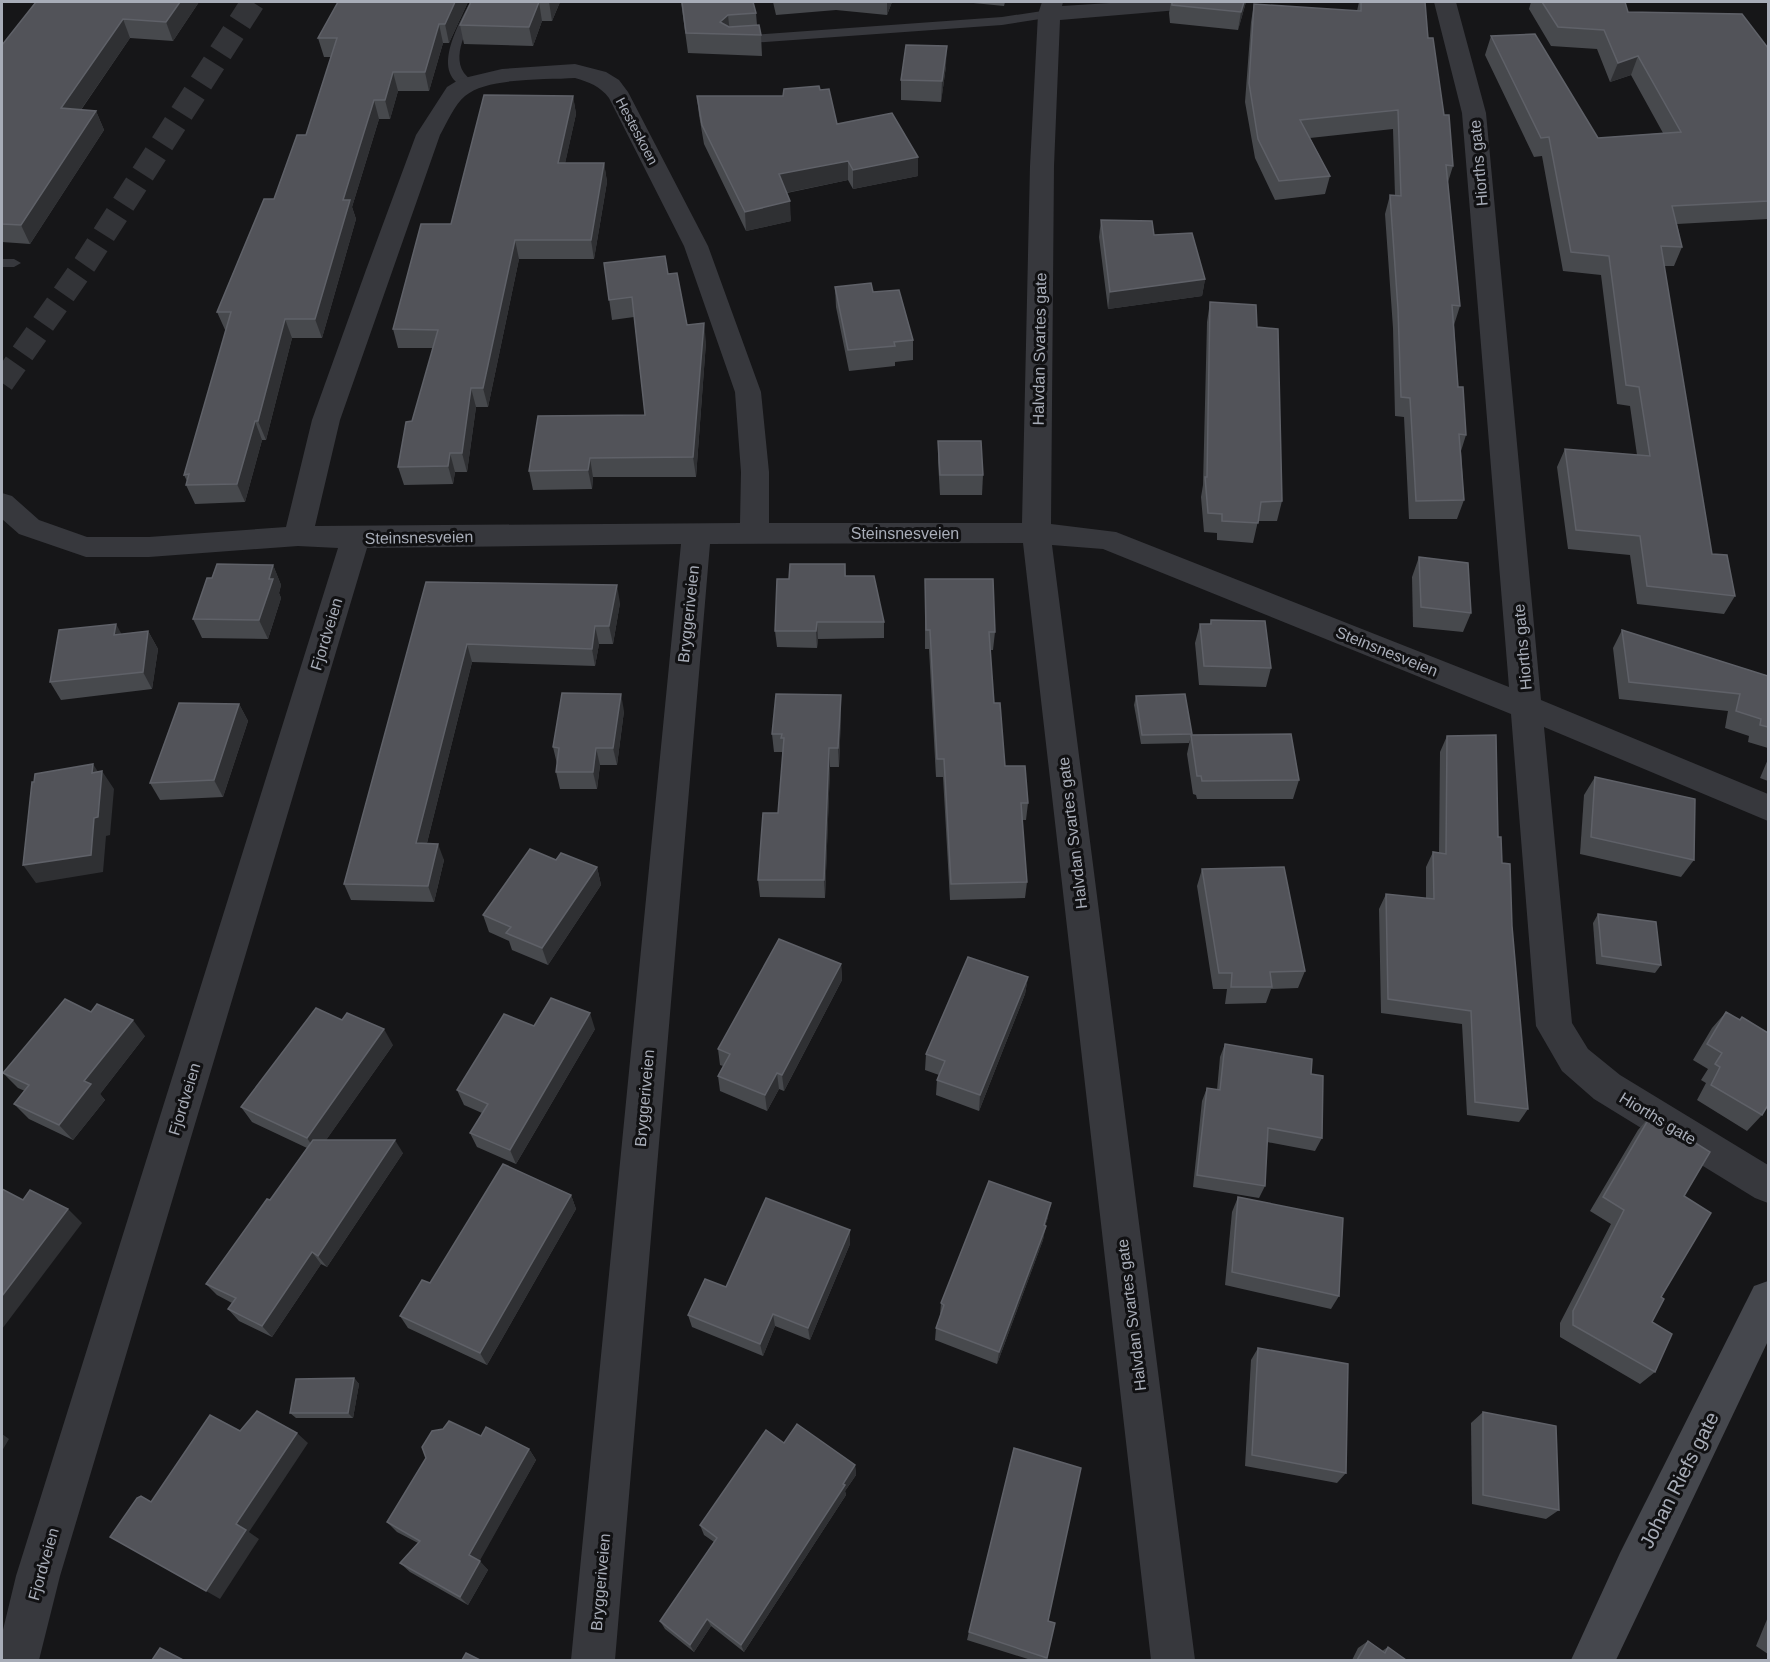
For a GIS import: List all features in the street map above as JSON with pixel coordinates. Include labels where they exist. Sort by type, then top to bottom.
[{"type":"main road","name":"Johan Riefs gate","points":[[1593,1660],[1635,1568],[1768,1300]]},
{"type":"street","points":[[1051,8],[1202,2]]},
{"type":"street","name":"Hiorths gate","points":[[1446,2],[1474,113],[1554,1026],[1575,1060],[1607,1087],[1768,1185]]},
{"type":"street","name":"Halvdan Svartes gate","points":[[1051,8],[1042,166],[1036,533],[1173,1660]]},
{"type":"street","name":"Hesteskoen","points":[[468,84],[502,76],[575,71],[598,77],[611,85],[620,97],[696,246],[748,392],[755,472],[754,533]]},
{"type":"street","points":[[298,536],[326,420],[428,135],[455,92],[468,84]]},
{"type":"street","name":"Steinsnesveien","points":[[2,503],[29,527],[86,547],[150,547],[298,536],[356,538],[754,533],[1036,533],[1106,539],[1527,707],[1768,808]]},
{"type":"street","name":"Bryggeriveien","points":[[593,1660],[696,535]]},
{"type":"street","name":"Fjordveien","points":[[17,1660],[38,1576],[356,538]]},
{"type":"lane","points":[[468,84],[458,77],[453,66],[454,54],[476,2]]},
{"type":"lane","points":[[730,41],[1002,21],[1051,8]]},
{"type":"building","points":[[36,2],[180,2],[166,22],[123,19],[61,108],[96,111],[21,225],[2,224],[2,45]]},
{"type":"building","points":[[338,2],[455,2],[445,24],[439,24],[425,72],[393,72],[385,100],[374,100],[343,200],[350,200],[315,319],[285,319],[258,421],[255,421],[237,484],[186,485],[189,474],[184,475],[231,312],[217,312],[264,199],[274,199],[297,135],[306,135],[337,38],[318,38]]},
{"type":"building","points":[[471,2],[539,2],[529,27],[460,25]]},
{"type":"building","points":[[682,2],[753,2],[756,13],[728,15],[720,22],[729,27],[759,25],[761,35],[686,33]]},
{"type":"building","points":[[1172,2],[1244,2],[1241,12],[1172,5]]},
{"type":"building","points":[[1361,2],[1425,2],[1428,38],[1433,38],[1444,115],[1449,115],[1453,166],[1446,165],[1460,306],[1452,305],[1458,387],[1463,387],[1466,435],[1459,434],[1464,500],[1416,501],[1410,398],[1401,397],[1390,195],[1401,196],[1398,110],[1300,120],[1330,176],[1279,181],[1258,139],[1249,83],[1254,4],[1361,11]]},
{"type":"building","points":[[1542,2],[1625,2],[1628,12],[1742,14],[1768,48],[1768,201],[1672,206],[1682,247],[1661,246],[1712,554],[1727,555],[1735,596],[1647,586],[1640,536],[1576,530],[1565,449],[1650,456],[1639,387],[1626,385],[1609,256],[1571,252],[1549,137],[1541,138],[1491,36],[1535,34],[1598,138],[1681,132],[1638,56],[1618,63],[1604,30],[1558,27]]},
{"type":"building","points":[[906,45],[947,46],[942,81],[901,80]]},
{"type":"building","points":[[819,86],[820,90],[829,89],[837,124],[892,113],[918,157],[853,170],[848,161],[779,174],[790,201],[745,212],[702,125],[697,96],[783,96],[784,89]]},
{"type":"building","points":[[484,95],[573,96],[558,163],[604,163],[591,240],[515,240],[483,388],[471,388],[462,453],[450,453],[448,466],[398,467],[406,422],[412,421],[438,330],[393,329],[421,224],[451,224]]},
{"type":"building","points":[[1101,220],[1152,221],[1154,235],[1192,233],[1205,279],[1110,292]]},
{"type":"building","points":[[665,256],[668,274],[677,273],[687,325],[704,323],[693,457],[590,458],[588,470],[529,471],[538,416],[645,415],[632,297],[609,300],[604,263]]},
{"type":"building","points":[[871,283],[873,292],[899,290],[913,340],[894,342],[895,346],[848,350],[835,287]]},
{"type":"building","points":[[1210,302],[1256,305],[1257,327],[1278,329],[1282,501],[1261,502],[1258,523],[1222,521],[1222,514],[1208,513],[1205,477],[1207,477]]},
{"type":"building","points":[[938,441],[981,441],[983,475],[940,475]]},
{"type":"building","points":[[1419,557],[1468,563],[1471,613],[1421,607]]},
{"type":"building","points":[[217,564],[273,565],[269,579],[273,579],[259,620],[193,619],[207,578],[212,578]]},
{"type":"building","points":[[790,564],[845,564],[845,576],[874,576],[884,622],[817,622],[816,631],[775,631],[777,579],[789,579]]},
{"type":"building","points":[[925,579],[993,579],[995,632],[989,632],[994,703],[1000,703],[1005,766],[1025,766],[1028,803],[1021,803],[1027,882],[951,884],[944,759],[937,759],[930,630],[926,630]]},
{"type":"building","points":[[426,582],[617,585],[609,626],[595,626],[592,649],[467,644],[416,843],[438,844],[428,886],[344,884]]},
{"type":"building","points":[[1211,620],[1265,621],[1271,668],[1204,666],[1200,624],[1211,624]]},
{"type":"building","points":[[116,624],[114,635],[148,631],[143,672],[50,682],[59,630]]},
{"type":"building","points":[[1622,630],[1768,676],[1768,727],[1760,725],[1761,719],[1736,711],[1740,694],[1629,682]]},
{"type":"building","points":[[562,693],[621,694],[613,748],[596,748],[593,772],[556,772],[559,748],[553,747]]},
{"type":"building","points":[[776,694],[841,695],[838,748],[829,748],[824,880],[758,880],[763,813],[778,813],[784,738],[781,738],[782,734],[772,734]]},
{"type":"building","points":[[1185,694],[1192,734],[1142,735],[1136,696]]},
{"type":"building","points":[[179,703],[239,704],[214,780],[150,783]]},
{"type":"building","points":[[1291,734],[1299,780],[1202,781],[1201,776],[1197,776],[1191,735]]},
{"type":"building","points":[[1496,735],[1498,837],[1501,837],[1502,863],[1510,864],[1512,926],[1528,1109],[1475,1102],[1471,1011],[1388,999],[1386,894],[1434,899],[1433,852],[1446,854],[1447,736]]},
{"type":"building","points":[[93,764],[92,773],[102,771],[98,817],[94,818],[91,855],[23,865],[32,782],[34,782],[35,774]]},
{"type":"building","points":[[1595,777],[1695,799],[1694,860],[1591,837]]},
{"type":"building","points":[[530,849],[556,860],[561,853],[597,867],[542,948],[506,933],[511,927],[483,915]]},
{"type":"building","points":[[1284,867],[1305,971],[1270,972],[1272,987],[1231,987],[1232,973],[1219,973],[1202,869]]},
{"type":"building","points":[[1598,914],[1656,922],[1661,965],[1602,956]]},
{"type":"building","points":[[779,939],[841,964],[782,1075],[777,1073],[765,1095],[718,1076],[730,1054],[718,1049]]},
{"type":"building","points":[[968,957],[1028,977],[980,1095],[937,1080],[945,1061],[926,1054]]},
{"type":"building","points":[[551,998],[590,1013],[510,1150],[470,1133],[488,1104],[457,1090],[504,1014],[534,1026]]},
{"type":"building","points":[[65,999],[91,1012],[97,1004],[133,1020],[84,1081],[91,1084],[59,1125],[14,1104],[29,1085],[3,1073]]},
{"type":"building","points":[[316,1008],[342,1020],[347,1013],[384,1029],[307,1138],[241,1107]]},
{"type":"building","points":[[1726,1012],[1740,1020],[1742,1017],[1768,1033],[1768,1105],[1762,1115],[1711,1085],[1720,1067],[1715,1064],[1722,1053],[1707,1044]]},
{"type":"building","points":[[1225,1044],[1312,1059],[1311,1074],[1323,1076],[1322,1138],[1268,1128],[1265,1186],[1197,1175],[1207,1088],[1220,1090]]},
{"type":"building","points":[[1651,1115],[1710,1152],[1684,1196],[1711,1213],[1661,1297],[1664,1299],[1652,1322],[1672,1334],[1655,1372],[1573,1325],[1573,1311],[1624,1210],[1603,1197]]},
{"type":"building","points":[[313,1140],[395,1140],[318,1256],[312,1252],[262,1326],[228,1309],[236,1298],[206,1284]]},
{"type":"building","points":[[503,1164],[571,1195],[480,1353],[400,1316],[422,1280],[430,1283]]},
{"type":"building","points":[[989,1181],[1051,1203],[1044,1225],[1046,1226],[999,1352],[936,1328],[944,1305],[941,1303]]},
{"type":"building","points":[[2,1189],[23,1200],[30,1190],[68,1209],[2,1296]]},
{"type":"building","points":[[1238,1197],[1343,1218],[1339,1296],[1232,1272]]},
{"type":"building","points":[[766,1198],[850,1230],[808,1328],[773,1314],[760,1344],[688,1315],[705,1279],[726,1287]]},
{"type":"building","points":[[1258,1348],[1348,1364],[1346,1473],[1252,1455]]},
{"type":"building","points":[[354,1378],[348,1413],[290,1413],[296,1379]]},
{"type":"building","points":[[257,1411],[297,1433],[236,1524],[246,1530],[206,1591],[110,1537],[137,1498],[141,1496],[151,1502],[210,1415],[240,1431]]},
{"type":"building","points":[[1483,1412],[1556,1426],[1559,1510],[1483,1495]]},
{"type":"building","points":[[449,1421],[481,1436],[486,1427],[529,1449],[469,1555],[480,1561],[460,1597],[400,1563],[420,1541],[387,1522],[426,1458],[422,1447],[432,1431],[443,1429]]},
{"type":"building","points":[[797,1424],[855,1465],[843,1484],[845,1485],[741,1645],[707,1619],[690,1645],[660,1621],[717,1538],[700,1525],[766,1430],[784,1443]]},
{"type":"building","points":[[1014,1448],[1081,1468],[1048,1621],[1055,1623],[1047,1658],[969,1632]]},
{"type":"building","points":[[1368,1641],[1385,1653],[1388,1647],[1406,1660],[1357,1660]]},
{"type":"building","points":[[160,1648],[183,1660],[152,1660]]},
{"type":"building","points":[[466,1653],[480,1660],[462,1660]]},
{"type":"tunnel","points":[[2,383],[85,264],[253,2]]}]
